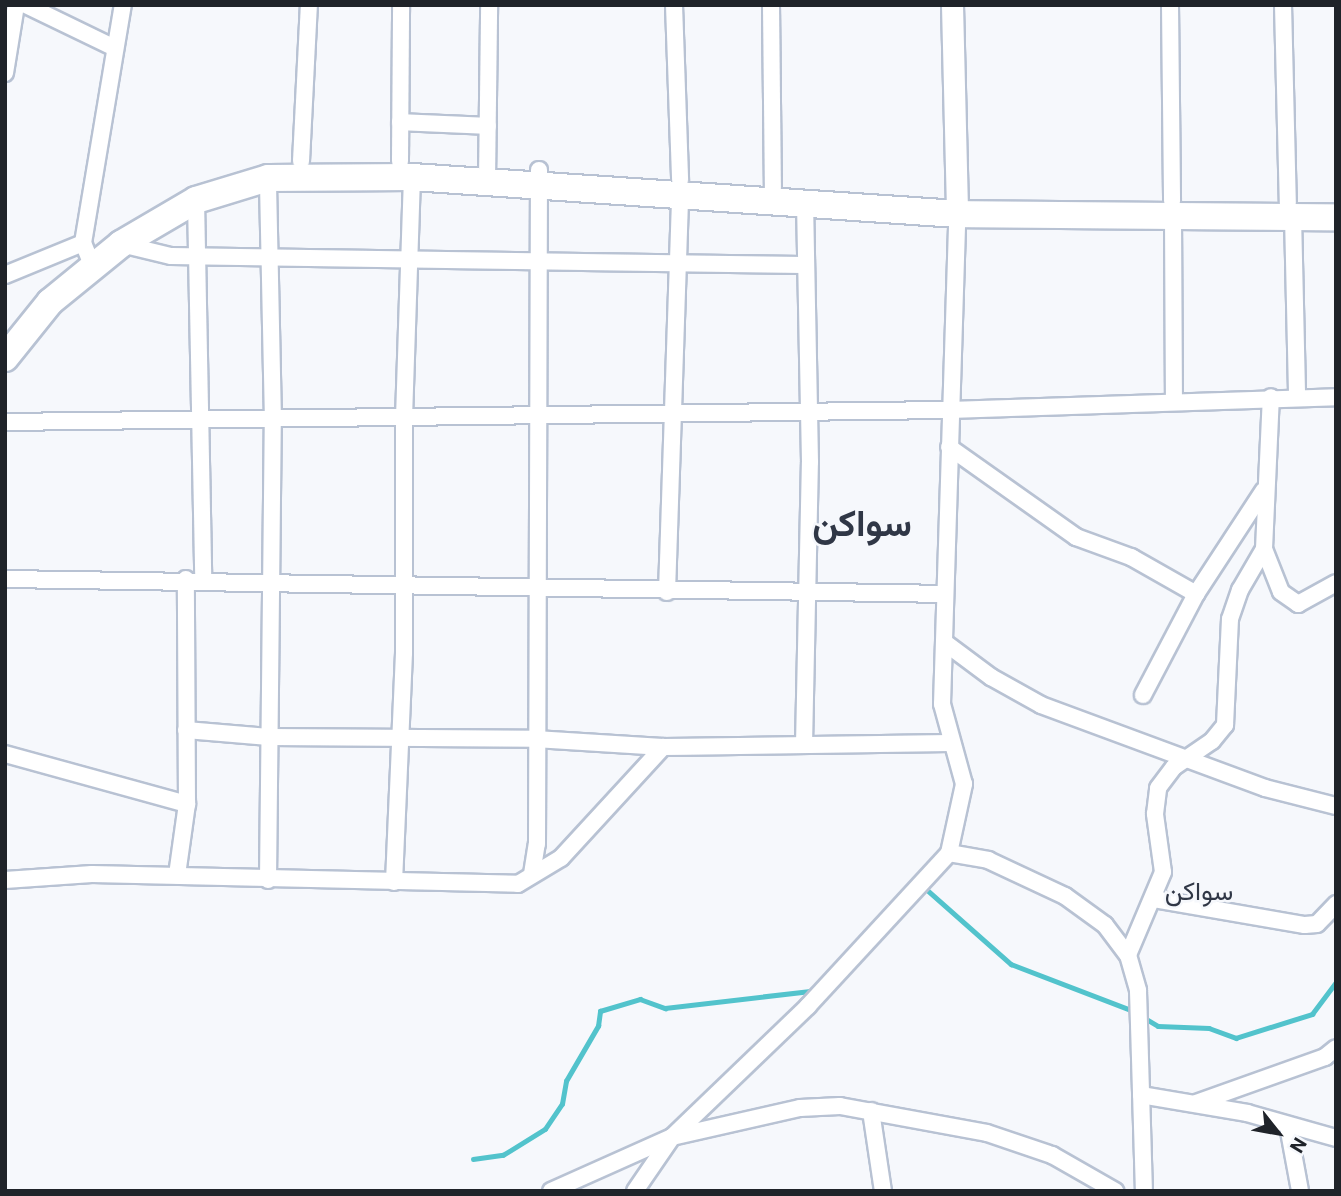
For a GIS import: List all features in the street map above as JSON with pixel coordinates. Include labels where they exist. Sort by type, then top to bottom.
[{"type":"main road","points":[[5,332],[37,292],[87,253],[197,186],[232,172],[301,161],[680,188],[805,205],[1290,210],[1336,204]]},
{"type":"main road","points":[[5,358],[87,253],[121,244],[196,200],[268,178],[406,169]]},
{"type":"main road","points":[[680,188],[772,188],[957,207]]},
{"type":"main road","points":[[1290,210],[1336,217]]},
{"type":"street","points":[[5,73],[16,5]]},
{"type":"street","points":[[26,5],[115,47]]},
{"type":"street","points":[[5,275],[87,253],[123,5]]},
{"type":"street","points":[[301,161],[309,5]]},
{"type":"street","points":[[394,881],[409,260],[406,169],[400,122],[401,5]]},
{"type":"street","points":[[487,173],[489,5]]},
{"type":"street","points":[[667,592],[680,188],[674,5]]},
{"type":"street","points":[[771,5],[772,188]]},
{"type":"street","points":[[635,1191],[672,1137],[808,1006],[949,853],[964,784],[950,743],[942,704],[957,207],[952,5]]},
{"type":"street","points":[[1170,5],[1174,401]]},
{"type":"street","points":[[1283,5],[1297,396]]},
{"type":"street","points":[[400,122],[488,126]]},
{"type":"street","points":[[268,178],[273,422],[268,880]]},
{"type":"street","points":[[532,874],[537,860],[535,739],[540,417],[539,178]]},
{"type":"street","points":[[196,200],[203,579]]},
{"type":"street","points":[[804,745],[809,593],[803,265],[805,205]]},
{"type":"street","points":[[121,244],[158,255],[538,265],[803,265]]},
{"type":"street","points":[[5,422],[273,422],[950,410],[1297,396],[1336,397]]},
{"type":"street","points":[[1271,397],[1264,549],[1281,592],[1298,604],[1336,583]]},
{"type":"street","points":[[949,447],[1076,537],[1131,557],[1196,594]]},
{"type":"street","points":[[1143,695],[1196,594],[1265,489]]},
{"type":"street","points":[[1128,955],[1154,899],[1163,872],[1155,814],[1158,788],[1182,760],[1212,741],[1225,725],[1230,619],[1240,590],[1264,549]]},
{"type":"street","points":[[5,579],[402,582],[667,592],[945,594]]},
{"type":"street","points":[[177,875],[187,804],[186,579]]},
{"type":"street","points":[[944,642],[991,677],[1041,705],[1136,737],[1182,760],[1265,789],[1336,806]]},
{"type":"street","points":[[186,730],[269,737],[398,741],[535,739],[663,747],[950,743]]},
{"type":"street","points":[[5,880],[177,875],[268,880],[394,881],[493,887],[518,884],[561,858],[663,747]]},
{"type":"street","points":[[5,754],[187,804]]},
{"type":"street","points":[[949,853],[998,864],[1065,896],[1105,925],[1128,955],[1138,991],[1144,1191]]},
{"type":"street","points":[[1154,899],[1305,925],[1317,924],[1336,904]]},
{"type":"street","points":[[1194,1104],[1325,1057],[1336,1048]]},
{"type":"street","points":[[1141,1095],[1247,1113],[1336,1138]]},
{"type":"street","points":[[551,1191],[672,1137],[800,1108],[871,1111],[986,1133],[1052,1155],[1114,1191]]},
{"type":"street","points":[[871,1111],[883,1191]]},
{"type":"street","points":[[1288,1126],[1300,1191]]},
{"type":"waterway","points":[[925,888],[1011,964],[1136,1012]]},
{"type":"waterway","points":[[473,1159],[503,1155],[545,1129],[562,1104],[566,1081],[598,1026],[600,1011],[640,999],[665,1008],[810,991],[820,982]]},
{"type":"waterway","points":[[1143,1017],[1158,1026],[1209,1028],[1236,1038],[1312,1014],[1336,982]]},
{"type":"district","name":"سواكن","points":[[862,527]]},
{"type":"district","name":"سواكن","points":[[1199,894]]}]
